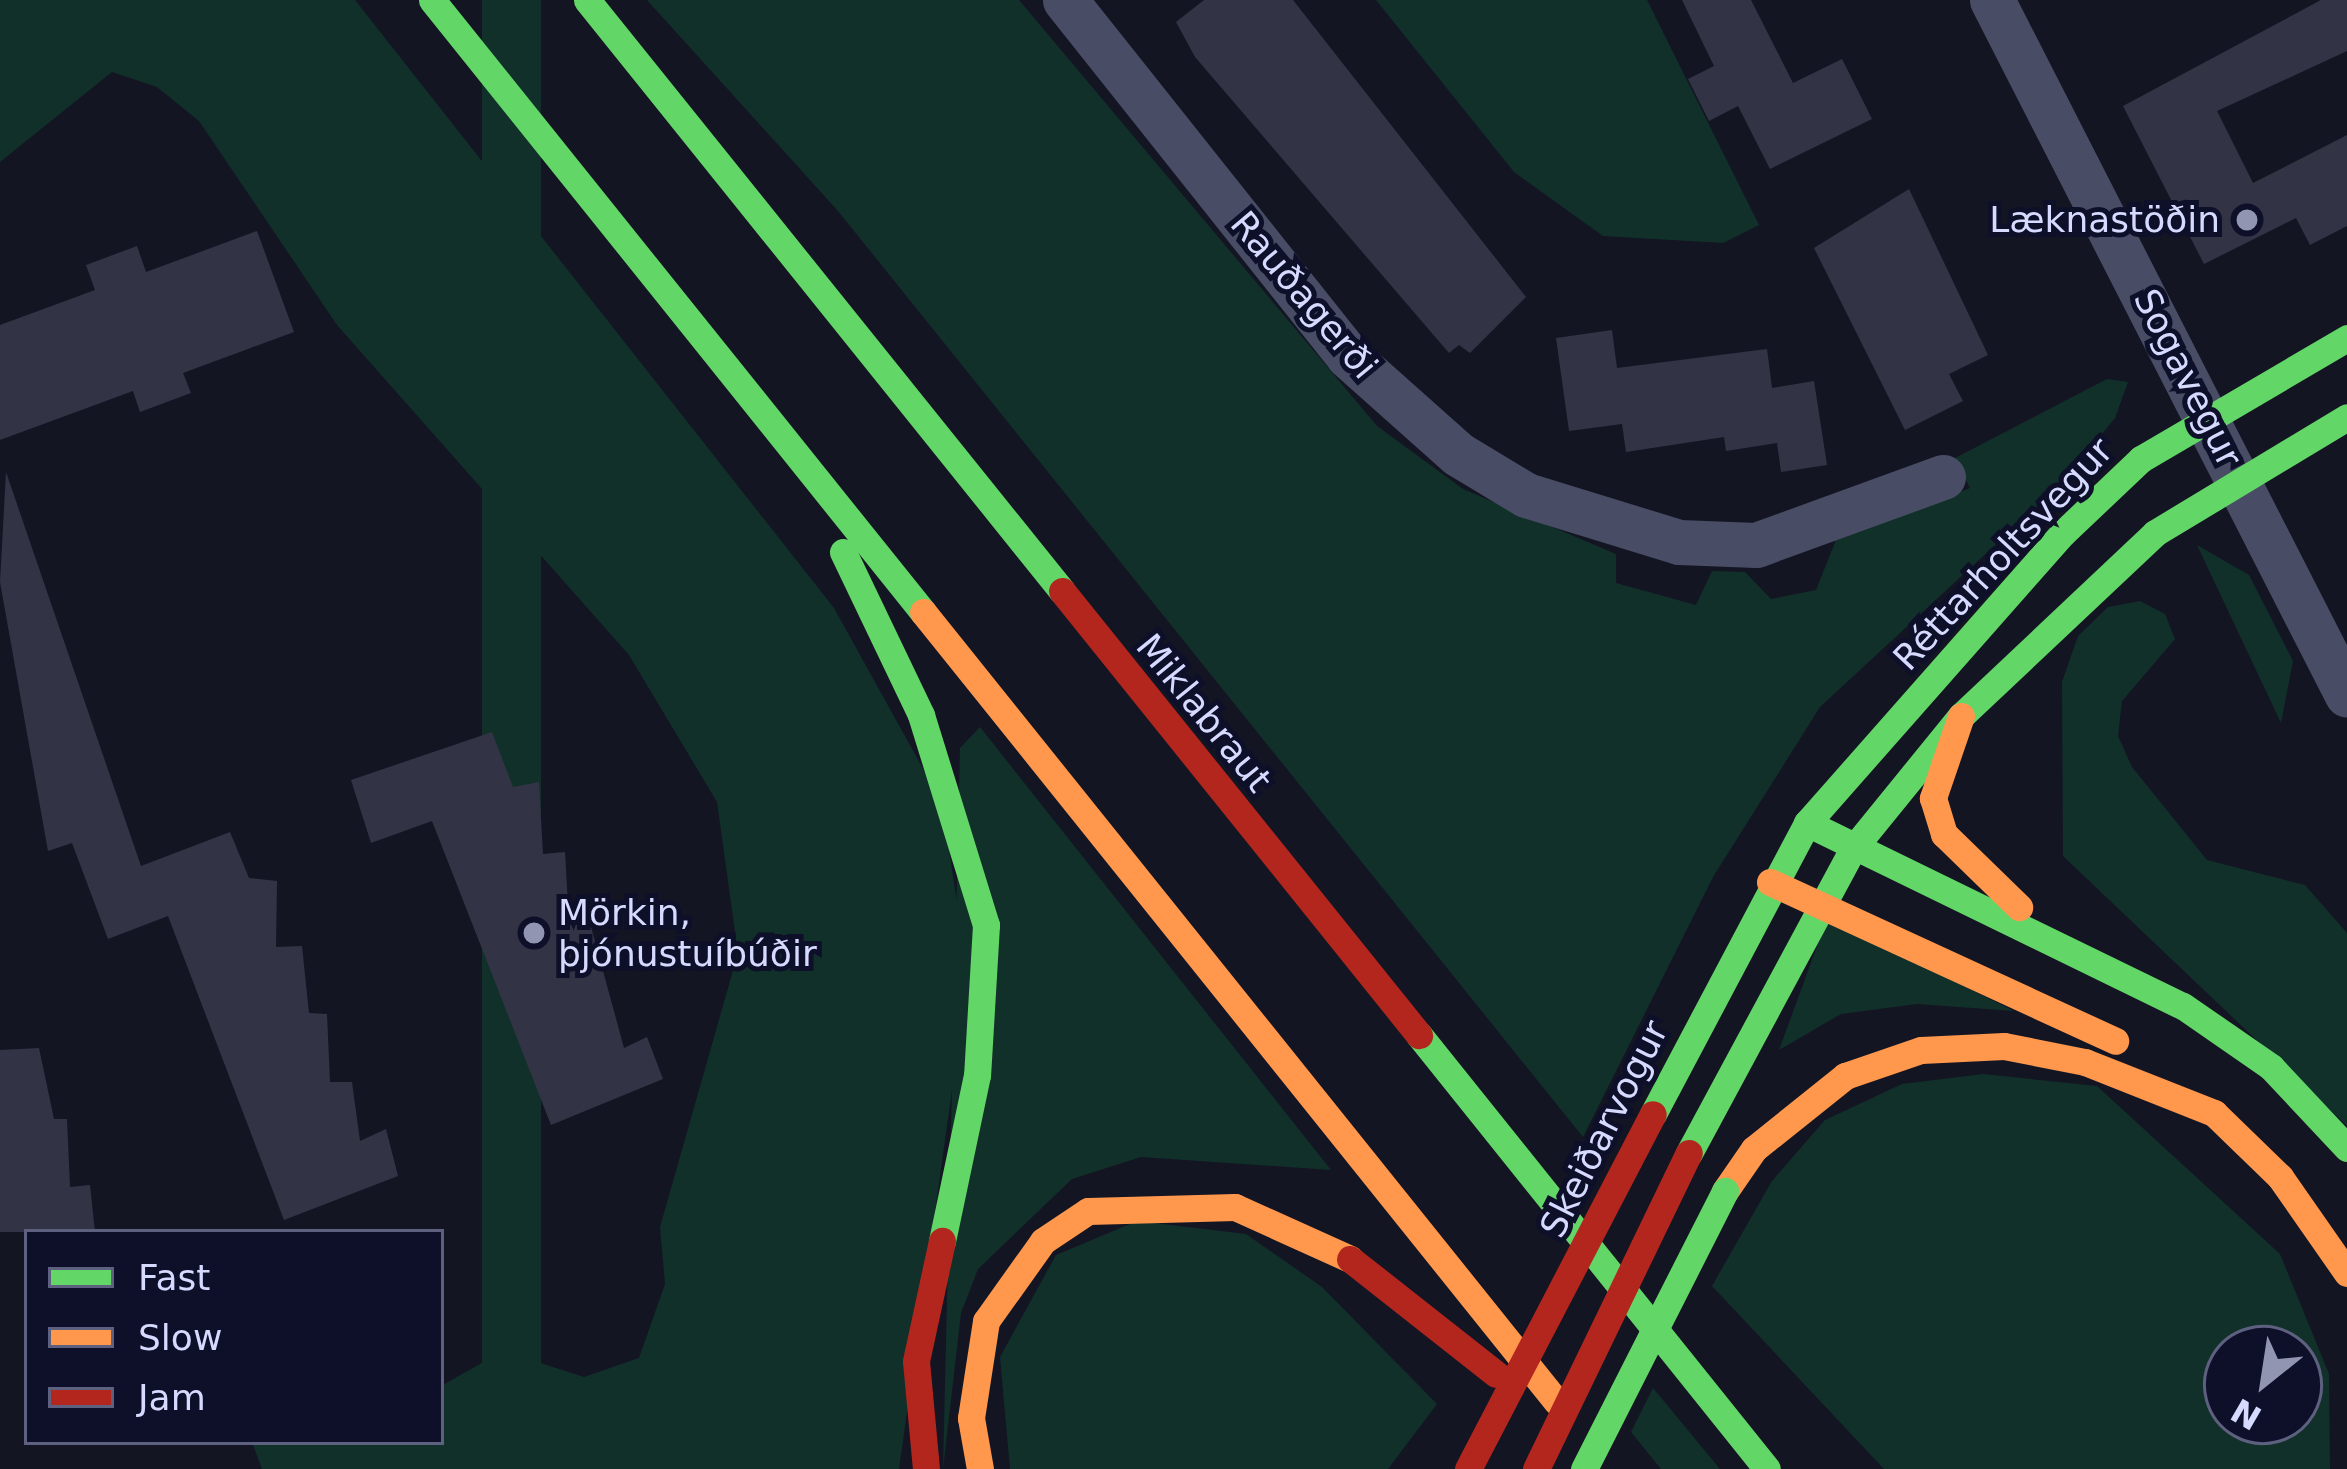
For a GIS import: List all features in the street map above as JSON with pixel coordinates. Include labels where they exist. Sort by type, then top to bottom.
[{"type":"main road","points":[[432,0],[1610,1469]]},
{"type":"main road","name":"Miklabraut","points":[[587,0],[1767,1469]]},
{"type":"main road","name":"Réttarholtsvegur","points":[[1807,823],[2085,510],[2210,417],[2347,338]]},
{"type":"main road","points":[[1536,1469],[1689,1153],[1852,850],[1961,716],[2137,549],[2238,478],[2347,417]]},
{"type":"main road","points":[[796,451],[920,715],[986,925],[977,1075],[916,1361],[926,1469]]},
{"type":"main road","points":[[1961,716],[1936,782],[1944,834],[2013,903],[2101,964],[2271,1067],[2347,1148]]},
{"type":"main road","points":[[1807,823],[1852,850],[2101,964]]},
{"type":"main road","name":"Skeiðarvogur","points":[[1468,1469],[1769,882],[1807,823]]},
{"type":"main road","points":[[1769,882],[2180,1074],[2280,1178],[2347,1273]]},
{"type":"main road","points":[[1584,1469],[1725,1191],[1793,1112],[1845,1076],[1921,1050],[2004,1046],[2085,1062],[2214,1113]]},
{"type":"main road","points":[[980,1469],[974,1363],[1013,1274],[1088,1211],[1191,1200],[1235,1207],[1354,1261],[1454,1335],[1598,1469]]},
{"type":"main road","points":[[1669,1347],[1786,1442]]},
{"type":"street","name":"Rauðagerði","points":[[1065,0],[1348,356],[1458,454],[1526,496],[1679,542],[1756,545],[1943,477]]},
{"type":"street","name":"Sogavegur","points":[[1992,0],[2210,417],[2347,695]]},
{"type":"green space","points":[[0,0],[355,0],[834,608],[942,803],[968,976],[899,1469],[262,1469],[253,1445],[444,1445],[444,1384],[503,1351],[584,1377],[639,1358],[665,1284],[660,1227],[738,953],[717,802],[629,655],[337,325],[199,121],[157,87],[112,72],[0,162]]},
{"type":"green space","points":[[482,0],[541,0],[541,1469],[482,1469]]},
{"type":"green space","points":[[647,0],[1019,0],[1377,426],[1463,489],[1616,554],[1616,583],[1696,605],[1712,571],[1745,572],[1771,599],[1816,590],[1836,540],[1970,488],[1955,458],[2107,379],[2128,382],[2115,418],[2060,485],[1820,707],[1713,877],[1583,1137],[838,211]]},
{"type":"green space","points":[[1376,0],[1647,0],[1759,225],[1723,243],[1603,236],[1514,172]]},
{"type":"green space","points":[[2197,545],[2249,575],[2293,661],[2281,723]]},
{"type":"green space","points":[[2140,601],[2165,614],[2175,639],[2122,701],[2118,736],[2132,767],[2207,860],[2305,885],[2347,933],[2347,1126],[2063,856],[2062,682],[2078,636],[2108,607]]},
{"type":"green space","points":[[980,727],[1331,1170],[1141,1157],[1072,1179],[978,1269],[961,1313],[943,1469],[960,748]]},
{"type":"green space","points":[[1827,919],[2014,1011],[1917,1004],[1841,1014],[1779,1050]]},
{"type":"green space","points":[[1983,1074],[2097,1086],[2280,1254],[2309,1325],[2203,1325],[2203,1445],[2323,1445],[2323,1359],[2329,1374],[2330,1469],[1884,1469],[1712,1286],[1772,1181],[1825,1120],[1902,1084]]},
{"type":"green space","points":[[1137,1221],[1246,1234],[1322,1287],[1437,1404],[1388,1469],[1010,1469],[1000,1357],[1056,1255]]},
{"type":"green space","points":[[1653,1388],[1720,1469],[1661,1469],[1631,1432]]},
{"type":"building","points":[[1204,0],[1293,0],[1526,297],[1470,353],[1459,345],[1449,353],[1195,57],[1176,22]]},
{"type":"building","points":[[1682,0],[1751,0],[1793,83],[1842,59],[1872,119],[1770,169],[1738,106],[1709,121],[1688,79],[1714,66]]},
{"type":"building","points":[[2321,0],[2347,0],[2347,51],[2217,111],[2253,183],[2347,135],[2347,226],[2310,245],[2296,218],[2204,264],[2123,106]]},
{"type":"building","points":[[1909,189],[1988,355],[1949,374],[1963,401],[1905,430],[1814,248]]},
{"type":"building","points":[[257,231],[294,332],[183,373],[191,393],[140,412],[133,391],[0,440],[0,325],[95,290],[86,265],[137,246],[146,272]]},
{"type":"building","points":[[1612,330],[1617,368],[1767,349],[1772,388],[1814,381],[1827,465],[1781,472],[1777,443],[1726,451],[1724,437],[1626,452],[1622,424],[1569,431],[1556,338]]},
{"type":"building","points":[[6,472],[141,866],[230,832],[249,878],[277,881],[276,947],[302,946],[309,1013],[327,1014],[330,1082],[352,1082],[360,1141],[386,1129],[398,1176],[284,1220],[168,916],[108,939],[72,843],[48,851],[0,582]]},
{"type":"building","name":"Mörkin, þjónustuíbúðir","points":[[492,732],[513,787],[539,782],[543,854],[565,852],[569,922],[590,923],[624,1048],[647,1037],[663,1079],[551,1125],[432,821],[371,843],[351,780]]},
{"type":"building","points":[[39,1048],[54,1119],[67,1119],[70,1187],[90,1185],[95,1229],[0,1232],[0,1050]]},
{"type":"traffic: fast","points":[[432,0],[923,612]]},
{"type":"traffic: fast","points":[[587,0],[1062,591]]},
{"type":"traffic: fast","points":[[1653,1114],[1807,823],[2063,533],[2141,459],[2347,338]]},
{"type":"traffic: fast","points":[[1689,1153],[1852,850],[1961,716],[2155,533],[2347,417]]},
{"type":"traffic: fast","points":[[843,552],[921,715],[986,925],[977,1075],[942,1241]]},
{"type":"traffic: fast","points":[[1807,823],[2183,1006],[2271,1067],[2347,1148]]},
{"type":"traffic: fast","points":[[1419,1035],[1767,1469]]},
{"type":"traffic: fast","points":[[1584,1469],[1725,1191]]},
{"type":"traffic: slow","points":[[923,612],[1556,1401]]},
{"type":"traffic: slow","points":[[1961,716],[1933,798],[1944,834],[2019,907]]},
{"type":"traffic: slow","points":[[1770,882],[2115,1041]]},
{"type":"traffic: slow","points":[[1725,1191],[1754,1149],[1845,1076],[1921,1050],[2004,1046],[2085,1062],[2214,1113],[2280,1177],[2347,1273]]},
{"type":"traffic: slow","points":[[980,1469],[971,1418],[986,1321],[1043,1241],[1088,1211],[1235,1207],[1350,1259]]},
{"type":"traffic: jam","points":[[1062,591],[1419,1035]]},
{"type":"traffic: jam","points":[[1468,1469],[1653,1114]]},
{"type":"traffic: jam","points":[[1536,1469],[1689,1153]]},
{"type":"traffic: jam","points":[[926,1469],[916,1361],[942,1241]]},
{"type":"traffic: jam","points":[[1350,1259],[1496,1374]]},
{"type":"place","name":"Læknastöðin","points":[[2247,220]]},
{"type":"place","name":"Mörkin, þjónustuíbúðir","points":[[534,933]]}]
